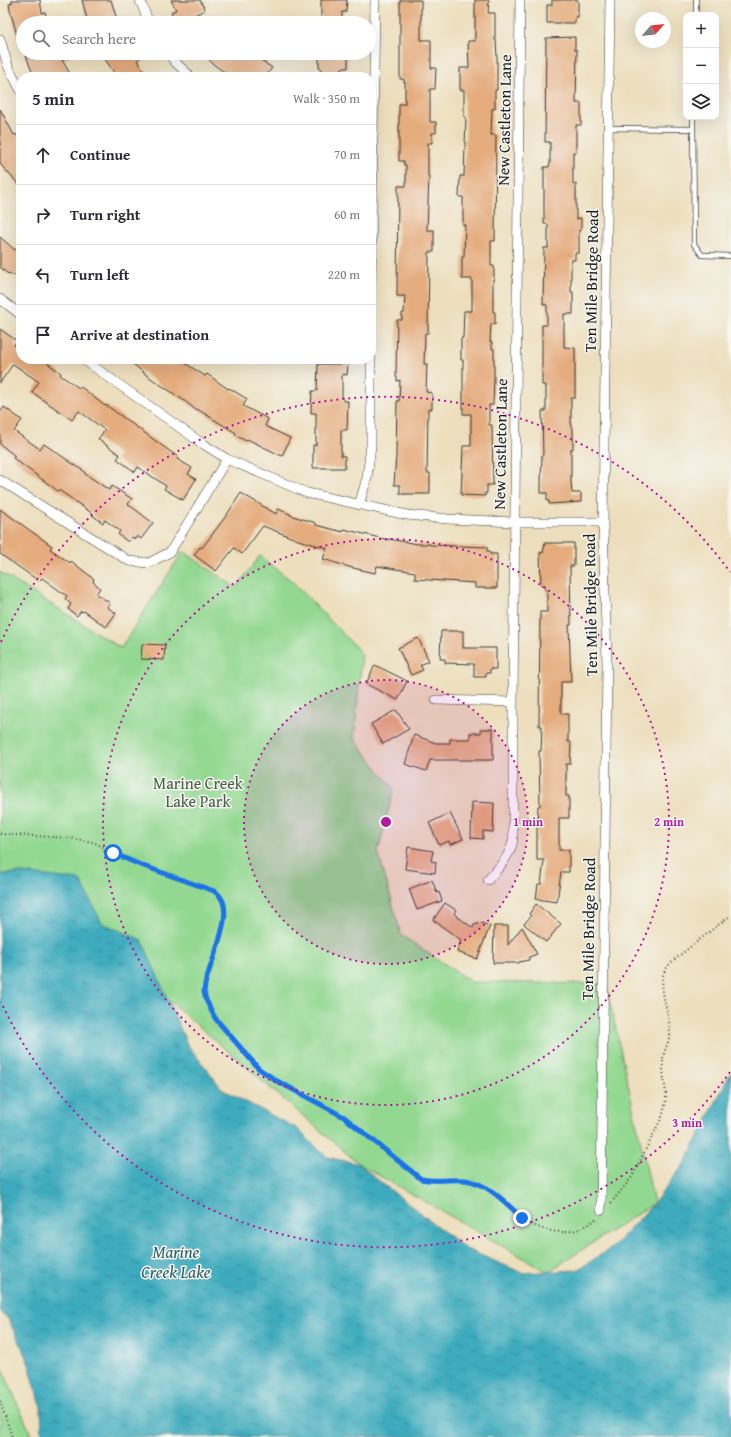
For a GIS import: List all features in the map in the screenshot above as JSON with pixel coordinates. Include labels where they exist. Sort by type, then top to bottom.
[{"type":"street","points":[[140,0],[146,16]]},
{"type":"street","points":[[375,0],[375,16]]},
{"type":"street","name":"New Castleton Lane","points":[[488,880],[512,849],[513,840],[520,0]]},
{"type":"street","name":"Ten Mile Bridge Road","points":[[602,1212],[607,663],[603,522],[610,0]]},
{"type":"street","points":[[0,39],[8,66],[16,81]]},
{"type":"street","points":[[173,60],[186,72]]},
{"type":"street","points":[[374,60],[374,72]]},
{"type":"street","points":[[0,299],[16,311]]},
{"type":"street","points":[[90,364],[200,442],[227,459],[307,493],[407,515],[448,519],[515,522],[603,522]]},
{"type":"street","points":[[359,505],[367,478],[371,445],[371,364]]},
{"type":"street","points":[[0,480],[129,561],[149,563],[170,552],[227,459]]},
{"type":"street","points":[[436,700],[513,702]]},
{"type":"lane","points":[[696,0],[696,12]]},
{"type":"lane","points":[[693,120],[694,244],[702,255],[731,256]]},
{"type":"lane","points":[[608,128],[693,129]]},
{"type":"path","points":[[0,834],[69,838],[92,842],[138,864],[219,894],[223,901],[225,917],[204,992],[206,1000],[215,1018],[258,1068],[277,1081],[344,1117],[421,1179],[429,1181],[465,1180],[472,1182],[486,1188],[530,1223],[540,1228],[556,1232],[575,1232],[590,1224],[632,1177],[662,1117],[666,1099],[663,1059],[670,1033],[663,987],[664,973],[675,959],[731,914]]},
{"type":"path","points":[[0,1401],[12,1437]]},
{"type":"green space","name":"Marine Creek Lake Park","points":[[183,551],[236,588],[260,556],[293,582],[362,654],[354,739],[394,789],[378,852],[401,935],[471,982],[606,984],[654,1203],[548,1272],[359,1164],[167,999],[85,911],[0,885],[0,572],[121,648]]},
{"type":"green space","points":[[0,1363],[32,1437],[0,1437]]},
{"type":"water","name":"Marine Creek Lake","points":[[23,873],[80,880],[102,923],[142,940],[187,1044],[223,1090],[296,1128],[327,1157],[359,1164],[466,1249],[523,1273],[577,1270],[613,1247],[654,1203],[685,1163],[731,1072],[731,1437],[42,1437],[41,1406],[26,1355],[8,1319],[0,1311],[0,874]]},
{"type":"building","points":[[12,0],[40,0],[42,13],[45,12],[46,16],[16,16],[16,32],[9,4],[12,3]]},
{"type":"building","points":[[82,0],[111,0],[116,16],[86,16]]},
{"type":"building","points":[[171,0],[200,0],[205,10],[192,16],[173,16],[171,12],[176,10]]},
{"type":"building","points":[[321,0],[347,0],[346,12],[342,12],[342,16],[321,16]]},
{"type":"building","points":[[400,0],[421,0],[421,40],[431,40],[431,68],[436,68],[435,89],[430,89],[430,122],[436,122],[436,133],[432,133],[432,143],[428,143],[429,176],[427,230],[434,230],[434,252],[429,252],[428,333],[425,333],[424,364],[427,364],[426,392],[432,393],[432,409],[428,409],[427,473],[430,473],[430,494],[400,494],[400,485],[394,485],[397,401],[399,401],[400,380],[397,381],[396,377],[397,320],[402,320],[405,296],[397,296],[398,186],[406,186],[406,165],[404,165],[404,161],[399,161],[399,104],[405,104],[405,82],[404,79],[400,79]]},
{"type":"building","points":[[475,0],[489,0],[488,13],[495,13],[495,40],[497,57],[497,90],[495,90],[495,109],[492,109],[491,135],[496,135],[495,241],[491,241],[491,266],[494,266],[493,312],[495,312],[495,324],[491,324],[490,342],[492,342],[492,349],[494,349],[494,378],[493,405],[489,405],[489,425],[492,425],[493,485],[487,485],[487,493],[485,493],[485,496],[461,495],[463,446],[471,446],[471,414],[463,414],[463,360],[461,360],[461,338],[463,338],[464,311],[472,311],[472,279],[462,279],[462,257],[464,257],[465,225],[463,225],[463,197],[459,197],[460,176],[464,176],[466,117],[464,117],[464,90],[460,90],[460,68],[469,68],[468,41],[475,41]]},
{"type":"building","points":[[552,0],[578,0],[578,17],[575,17],[575,23],[547,23],[547,5],[552,5]]},
{"type":"building","points":[[575,37],[575,50],[577,50],[576,103],[581,103],[581,125],[576,125],[576,152],[573,152],[573,184],[576,184],[576,219],[581,218],[581,230],[579,230],[579,253],[575,253],[575,260],[571,260],[573,314],[564,314],[564,347],[575,348],[575,398],[571,398],[573,449],[571,449],[571,482],[572,493],[581,493],[581,502],[549,504],[549,501],[547,501],[547,493],[541,493],[543,455],[542,411],[546,411],[546,385],[542,385],[542,325],[547,325],[547,305],[543,304],[544,248],[548,248],[548,224],[544,224],[544,167],[549,167],[550,163],[550,142],[545,142],[546,38]]},
{"type":"building","points":[[28,60],[62,60],[69,72],[32,72]]},
{"type":"building","points":[[106,60],[137,60],[145,72],[114,72]]},
{"type":"building","points":[[209,60],[261,60],[272,68],[269,72],[224,72]]},
{"type":"building","points":[[319,60],[348,60],[348,68],[342,68],[342,72],[321,72],[321,68],[319,68]]},
{"type":"building","points":[[0,109],[14,135],[16,134],[16,182],[0,164]]},
{"type":"building","points":[[0,237],[15,250],[16,249],[16,273],[13,276],[10,273],[8,274],[0,267]]},
{"type":"building","points":[[0,329],[16,340],[14,345],[16,347],[16,364],[49,364],[61,373],[60,375],[79,388],[81,387],[105,406],[106,405],[178,457],[177,459],[192,468],[188,474],[196,479],[183,500],[164,489],[166,486],[138,467],[135,472],[117,459],[120,455],[98,439],[105,430],[79,411],[72,420],[32,392],[39,382],[13,364],[0,383]]},
{"type":"building","points":[[133,364],[187,364],[205,376],[207,374],[228,389],[229,388],[247,399],[243,406],[268,419],[265,426],[290,438],[282,456],[247,439],[246,441],[235,435],[236,433],[197,409],[196,410]]},
{"type":"building","points":[[318,364],[348,364],[347,375],[342,374],[342,397],[343,401],[348,401],[347,430],[341,430],[341,456],[345,456],[345,468],[313,468],[313,445],[316,445],[316,413],[311,413],[312,391],[317,391]]},
{"type":"building","points":[[4,407],[22,420],[14,431],[40,449],[44,444],[109,490],[112,486],[132,499],[128,504],[153,523],[141,539],[137,536],[135,539],[132,537],[128,542],[118,534],[120,531],[105,520],[103,523],[92,515],[93,514],[59,490],[58,491],[13,458],[15,456],[0,444],[0,413]]},
{"type":"building","points":[[241,493],[276,514],[278,509],[290,515],[316,523],[316,525],[343,532],[344,529],[388,540],[418,544],[487,547],[487,551],[490,551],[490,554],[497,554],[497,588],[475,588],[475,583],[415,579],[415,572],[377,566],[375,573],[349,567],[323,559],[327,548],[298,540],[263,526],[242,554],[234,548],[216,571],[194,555],[200,547],[202,548]]},
{"type":"building","points":[[0,509],[52,546],[50,549],[70,563],[71,561],[94,579],[93,582],[100,588],[96,594],[110,603],[107,607],[116,613],[106,627],[84,611],[81,611],[77,616],[68,609],[71,604],[65,599],[67,596],[42,578],[39,581],[0,554]]},
{"type":"building","points":[[545,543],[574,543],[574,566],[570,566],[571,625],[569,625],[571,682],[561,682],[561,714],[568,714],[568,742],[571,742],[570,764],[566,764],[566,796],[569,796],[569,818],[559,818],[559,850],[569,850],[569,872],[561,872],[557,902],[536,899],[538,884],[541,884],[544,860],[537,860],[537,829],[538,806],[540,806],[539,751],[541,751],[542,726],[539,726],[540,612],[547,612],[547,590],[545,590],[545,585],[541,585],[540,552],[543,553]]},
{"type":"building","points":[[441,631],[463,631],[463,648],[496,648],[496,669],[490,669],[490,673],[486,673],[486,677],[474,677],[474,664],[445,663],[445,659],[440,659]]},
{"type":"building","points":[[418,638],[429,661],[420,665],[423,670],[411,675],[398,648]]},
{"type":"building","points":[[142,644],[165,645],[164,660],[141,659]]},
{"type":"building","points":[[375,665],[407,681],[398,700],[366,684]]},
{"type":"building","points":[[396,710],[409,729],[383,744],[371,724]]},
{"type":"building","points":[[481,729],[493,729],[493,760],[430,760],[426,771],[405,764],[414,735],[436,743],[450,743],[450,739],[470,739],[470,733],[481,733]]},
{"type":"building","points":[[472,802],[494,803],[493,832],[483,831],[483,839],[471,838]]},
{"type":"building","points":[[450,813],[463,839],[450,845],[449,841],[439,845],[429,823]]},
{"type":"building","points":[[408,847],[433,851],[431,861],[436,862],[435,873],[405,869]]},
{"type":"building","points":[[432,880],[442,901],[417,910],[409,889]]},
{"type":"building","points":[[445,903],[456,910],[454,914],[473,928],[474,924],[477,925],[478,922],[490,926],[477,959],[457,952],[461,940],[433,920]]},
{"type":"building","points":[[536,904],[561,924],[546,942],[524,924],[531,916],[529,914]]},
{"type":"building","points":[[494,926],[508,926],[508,945],[522,927],[537,954],[529,957],[529,960],[519,963],[493,963]]},
{"type":"route","points":[[113,853],[138,864],[219,894],[223,901],[225,917],[204,992],[211,1012],[215,1018],[258,1068],[312,1101],[344,1117],[421,1179],[429,1181],[465,1180],[472,1182],[486,1188],[522,1218]]}]
